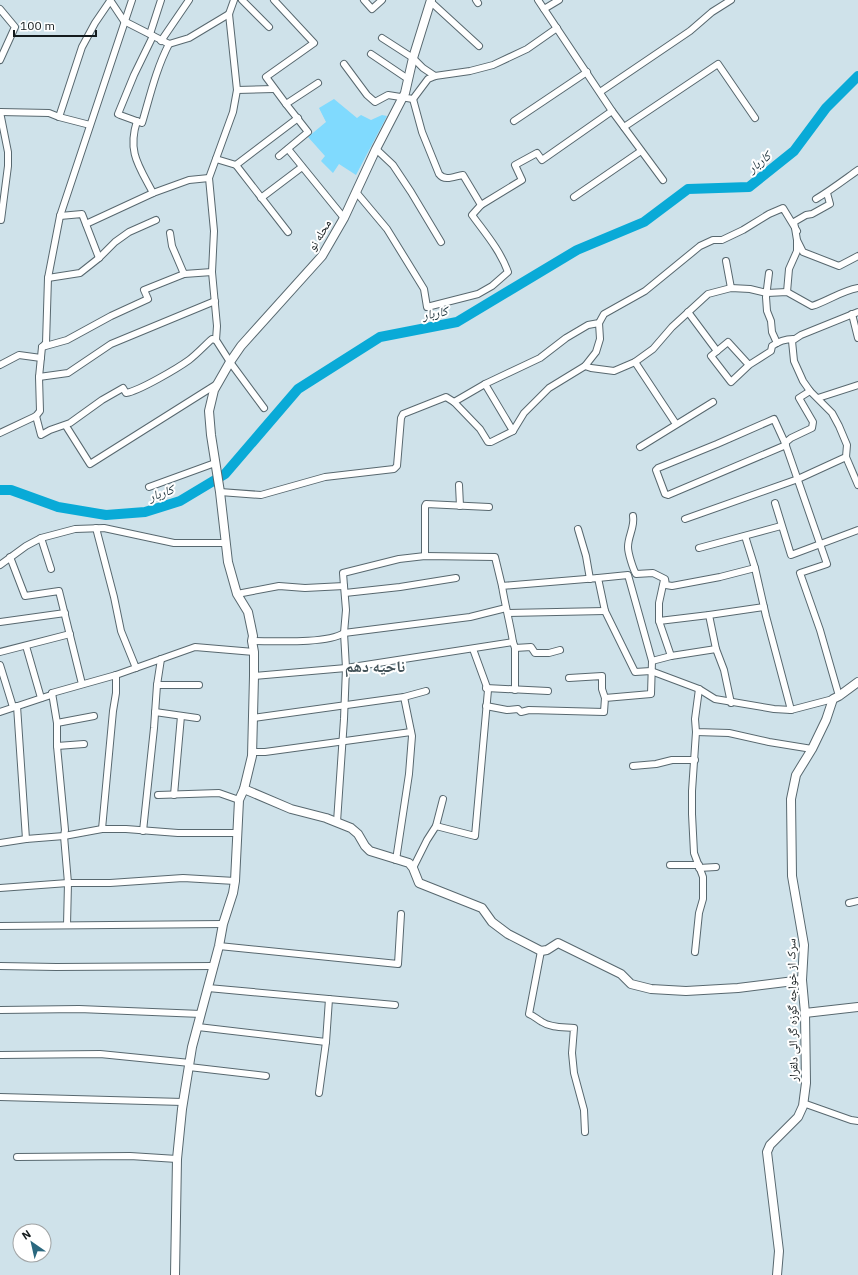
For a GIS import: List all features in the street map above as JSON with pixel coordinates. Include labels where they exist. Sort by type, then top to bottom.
[{"type":"street","points":[[59,117],[82,47],[110,0],[124,21],[168,44],[196,35],[229,14]]},
{"type":"street","points":[[0,433],[36,416],[40,411],[41,358],[42,347],[46,343],[48,278],[60,216],[132,0]]},
{"type":"street","points":[[161,0],[151,35],[118,114],[142,123],[156,72],[168,44]]},
{"type":"street","points":[[161,40],[189,0]]},
{"type":"street","points":[[234,0],[229,14],[237,90],[233,112],[209,178],[214,231],[212,272],[218,326],[216,340],[230,362],[264,408]]},
{"type":"street","points":[[242,0],[269,27]]},
{"type":"street","points":[[274,0],[314,43],[266,77],[308,132],[279,156]]},
{"type":"street","points":[[364,0],[372,9],[382,0]]},
{"type":"street","points":[[538,0],[612,111],[663,180]]},
{"type":"street","points":[[544,9],[560,0]]},
{"type":"street","points":[[600,92],[690,31],[712,12],[731,0]]},
{"type":"street","points":[[431,1],[478,46]]},
{"type":"street","name":"محله نو","points":[[239,800],[244,789],[252,752],[254,652],[252,641],[254,636],[248,612],[237,594],[228,562],[209,410],[214,390],[241,346],[322,256],[344,218],[376,149],[403,97],[413,58],[431,1]]},
{"type":"street","points":[[0,9],[15,27],[0,60]]},
{"type":"street","points":[[413,99],[428,79],[435,76],[470,71],[493,65],[526,49],[557,28]]},
{"type":"street","points":[[382,38],[413,58],[435,76]]},
{"type":"street","points":[[371,54],[408,79]]},
{"type":"street","points":[[344,64],[375,102],[388,95],[413,99]]},
{"type":"street","points":[[624,127],[718,64],[755,118]]},
{"type":"street","points":[[514,121],[587,72]]},
{"type":"street","points":[[286,104],[318,83]]},
{"type":"street","points":[[237,90],[274,89]]},
{"type":"street","points":[[413,99],[422,132],[439,174],[445,179],[463,175],[481,206]]},
{"type":"street","points":[[356,192],[387,229],[424,289],[427,307],[478,294],[492,286],[508,272],[492,242],[472,215],[481,206],[522,180],[515,165],[537,153],[542,160],[612,111]]},
{"type":"street","points":[[1,220],[8,166],[8,152],[0,112],[50,114],[90,125]]},
{"type":"street","points":[[236,165],[298,118]]},
{"type":"street","points":[[137,121],[132,141],[133,151],[153,193]]},
{"type":"street","points":[[288,149],[344,218]]},
{"type":"street","points":[[376,149],[393,165],[412,192],[441,242]]},
{"type":"street","points":[[574,197],[641,150]]},
{"type":"street","points":[[216,159],[236,165],[288,232]]},
{"type":"street","points":[[262,198],[302,167]]},
{"type":"street","points":[[816,199],[858,170]]},
{"type":"street","points":[[86,224],[153,193],[189,180],[209,178]]},
{"type":"street","points":[[787,292],[789,269],[797,251],[797,231],[794,222],[830,204],[827,192]]},
{"type":"street","points":[[220,491],[261,496],[325,477],[394,469],[397,466],[401,418],[403,414],[446,397],[454,402],[480,429],[488,442],[491,442],[512,431],[524,413],[550,388],[585,366],[596,352],[600,340],[598,323],[604,314],[645,291],[700,246],[713,240],[722,240],[783,208],[797,231]]},
{"type":"street","points":[[60,216],[82,214],[99,258]]},
{"type":"street","points":[[48,278],[80,273],[99,258],[115,242],[129,232],[156,220]]},
{"type":"street","points":[[170,232],[172,246],[184,274]]},
{"type":"street","points":[[797,240],[803,252],[839,266],[858,256]]},
{"type":"street","points":[[726,261],[731,288]]},
{"type":"street","points":[[42,347],[67,340],[111,316],[148,299],[144,290],[184,274],[212,272]]},
{"type":"street","points":[[769,273],[766,297],[767,311],[771,321],[772,332],[777,343]]},
{"type":"street","points":[[585,366],[614,371],[635,362],[653,350],[665,333],[708,294],[731,288],[750,289],[767,293],[787,292],[812,306],[822,303],[833,296],[858,288]]},
{"type":"street","points":[[40,378],[68,373],[111,344],[215,301]]},
{"type":"street","points":[[688,312],[717,351]]},
{"type":"street","points":[[749,365],[728,342],[711,356],[731,382],[749,365],[771,351],[772,346],[777,343],[787,339],[793,340],[808,332],[855,313],[858,337]]},
{"type":"street","points":[[454,402],[485,384],[540,358],[566,338],[588,325],[598,323]]},
{"type":"street","points":[[36,416],[41,435],[50,430],[66,426],[102,400],[123,388],[126,393],[133,392],[161,377],[188,360],[212,339],[216,340]]},
{"type":"street","points":[[793,340],[794,361],[803,381],[810,391],[832,414],[839,426],[847,445],[846,457],[858,485]]},
{"type":"street","points":[[0,365],[19,356],[41,358]]},
{"type":"street","points":[[635,362],[676,424]]},
{"type":"street","points":[[66,426],[90,464],[218,383]]},
{"type":"street","points":[[485,384],[512,431]]},
{"type":"street","points":[[818,398],[858,385]]},
{"type":"street","points":[[810,391],[799,398],[814,422],[812,428],[795,436],[786,444],[668,495],[665,494],[656,470],[774,419],[786,444],[827,564],[800,573],[820,630],[836,698]]},
{"type":"street","points":[[640,447],[713,402]]},
{"type":"street","points":[[685,519],[798,479],[846,457]]},
{"type":"street","points":[[149,486],[215,463]]},
{"type":"street","points":[[459,485],[460,506]]},
{"type":"street","points":[[775,503],[781,526],[792,555],[858,530]]},
{"type":"street","points":[[425,556],[425,506],[428,504],[489,507]]},
{"type":"street","points":[[633,516],[634,522],[628,547],[632,560],[632,567],[636,574],[653,573],[665,579]]},
{"type":"street","points":[[699,548],[781,526]]},
{"type":"street","points":[[96,528],[114,596],[121,631],[136,668]]},
{"type":"street","points":[[0,565],[26,546],[41,538],[75,529],[104,528],[174,543],[225,543]]},
{"type":"street","points":[[578,529],[586,556],[590,579]]},
{"type":"street","points":[[745,536],[755,568],[791,710]]},
{"type":"street","points":[[41,538],[52,569]]},
{"type":"street","points":[[337,822],[346,668],[344,633],[346,610],[343,573],[399,559],[425,556],[495,557],[514,645],[514,690]]},
{"type":"street","points":[[10,557],[25,596],[59,591],[82,684]]},
{"type":"street","points":[[665,579],[666,585],[672,586],[720,577],[755,568]]},
{"type":"street","points":[[502,586],[628,575],[652,661],[651,694],[605,698]]},
{"type":"street","points":[[237,594],[279,586],[344,589],[400,587],[456,578]]},
{"type":"street","points":[[598,578],[605,610],[635,672],[651,671],[699,689],[715,699],[731,703],[791,710],[836,698],[858,682]]},
{"type":"street","points":[[665,579],[659,604],[659,621],[671,656]]},
{"type":"street","points":[[659,621],[709,616],[764,607]]},
{"type":"street","points":[[252,641],[293,641],[337,637],[344,633],[470,617],[507,610],[605,610]]},
{"type":"street","points":[[0,622],[65,613]]},
{"type":"street","points":[[709,616],[716,649],[724,670],[731,703]]},
{"type":"street","points":[[0,652],[70,634]]},
{"type":"street","points":[[254,676],[346,668],[473,649],[514,645],[531,647],[535,653],[549,653],[560,650]]},
{"type":"street","points":[[26,646],[40,698]]},
{"type":"street","points":[[0,712],[51,695],[52,693],[116,675],[195,647],[254,652]]},
{"type":"street","points":[[436,826],[475,836],[488,690],[473,649]]},
{"type":"street","points":[[652,661],[671,656],[716,649]]},
{"type":"street","points":[[142,831],[161,659]]},
{"type":"street","points":[[0,665],[15,707],[26,839]]},
{"type":"street","points":[[102,829],[116,693],[116,675]]},
{"type":"street","points":[[486,706],[507,710],[518,710],[521,712],[529,710],[604,712],[605,698],[602,689],[602,676],[570,678]]},
{"type":"street","points":[[157,685],[199,685]]},
{"type":"street","points":[[486,688],[548,691]]},
{"type":"street","points":[[695,952],[699,913],[703,899],[703,877],[694,853],[692,814],[696,732],[695,719],[699,689]]},
{"type":"street","points":[[253,718],[404,696],[426,691]]},
{"type":"street","points":[[52,693],[57,723],[56,746],[65,830],[64,836],[68,883],[67,924]]},
{"type":"street","points":[[396,860],[409,774],[412,736],[404,696]]},
{"type":"street","name":"سرک از خواجه گوزه گر الی دلقرار","points":[[778,1275],[778,1251],[768,1152],[770,1145],[798,1117],[803,1106],[806,1084],[805,1013],[802,980],[804,945],[792,876],[791,799],[796,775],[812,749],[836,698]]},
{"type":"street","points":[[155,712],[197,718]]},
{"type":"street","points":[[57,723],[94,716]]},
{"type":"street","points":[[174,794],[181,716]]},
{"type":"street","points":[[252,752],[264,752],[411,732]]},
{"type":"street","points":[[696,732],[729,733],[769,742],[812,749]]},
{"type":"street","points":[[56,746],[84,744]]},
{"type":"street","points":[[633,766],[656,764],[672,760],[695,760]]},
{"type":"street","points":[[244,789],[291,809],[326,818],[351,828],[358,834],[364,846],[370,851],[409,863],[414,868],[419,883],[482,908],[492,922],[508,934],[541,951],[547,950],[558,943],[621,974],[631,984],[651,989],[686,991],[753,986],[802,980]]},
{"type":"street","points":[[158,795],[219,793],[239,800],[233,893],[223,924],[219,946],[201,1014],[189,1065],[183,1102],[177,1159],[175,1275]]},
{"type":"street","points":[[414,868],[427,840],[436,826],[443,799]]},
{"type":"street","points":[[0,843],[64,836],[102,829],[126,829],[178,833],[237,833]]},
{"type":"street","points":[[670,865],[716,867]]},
{"type":"street","points":[[0,888],[68,883],[183,878],[235,880]]},
{"type":"street","points":[[848,903],[858,901]]},
{"type":"street","points":[[219,946],[398,964],[401,914]]},
{"type":"street","points":[[0,926],[67,924],[223,924]]},
{"type":"street","points":[[541,951],[529,1014],[543,1023],[553,1026],[574,1028],[572,1053],[574,1073],[584,1110],[585,1132]]},
{"type":"street","points":[[0,966],[214,966]]},
{"type":"street","points":[[208,988],[395,1005]]},
{"type":"street","points":[[319,1092],[326,1042],[329,999]]},
{"type":"street","points":[[805,1013],[858,1007]]},
{"type":"street","points":[[0,1010],[79,1009],[201,1014]]},
{"type":"street","points":[[198,1027],[326,1042]]},
{"type":"street","points":[[0,1055],[100,1054],[266,1076]]},
{"type":"street","points":[[0,1097],[183,1102]]},
{"type":"street","points":[[803,1104],[850,1120],[858,1121]]},
{"type":"street","points":[[17,1157],[130,1156],[177,1159]]},
{"type":"shaded area","points":[[334,99],[357,118],[361,115],[371,120],[382,115],[387,116],[356,175],[339,164],[333,173],[321,161],[325,156],[308,137],[326,122],[319,108]]},
{"type":"waterway","name":"کاربار","points":[[0,490],[11,490],[58,507],[106,515],[145,512],[180,501],[225,474],[298,389],[380,337],[457,322],[577,250],[644,222],[688,189],[749,187],[794,151],[826,108],[858,76]]},
{"type":"district","name":"ناحیه دهم","points":[[375,666]]}]
